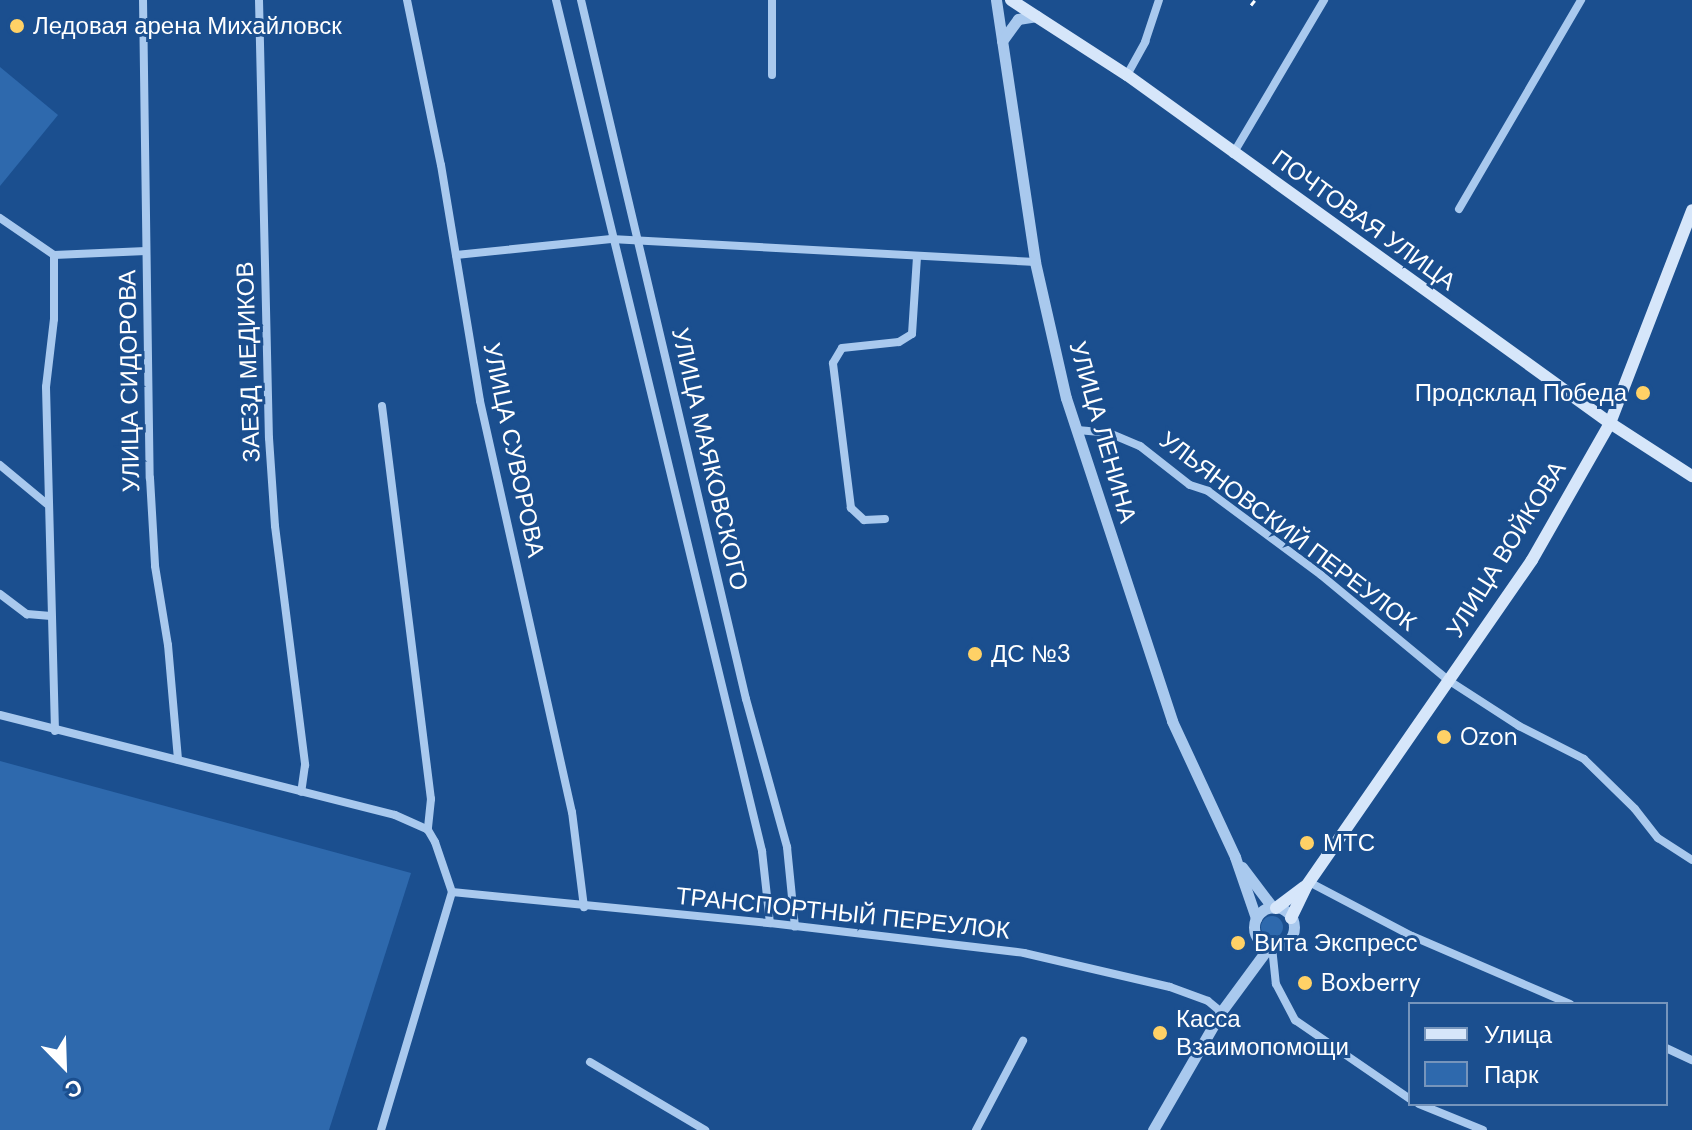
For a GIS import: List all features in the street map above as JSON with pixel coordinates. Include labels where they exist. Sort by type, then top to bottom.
[{"type":"main road","name":"ПОЧТОВАЯ УЛИЦА","points":[[1011,0],[1127,75],[1610,423],[1692,476]]},
{"type":"main road","name":"УЛИЦА ВОЙКОВА","points":[[1291,918],[1308,884],[1532,560],[1610,423],[1692,210]]},
{"type":"main road","name":"УЛИЦА ВОЙКОВА","points":[[1274,908],[1308,884]]},
{"type":"street","name":"УЛИЦА СИДОРОВА","points":[[143,0],[150,478],[155,566],[168,645],[178,760]]},
{"type":"street","name":"ЗАЕЗД МЕДИКОВ","points":[[259,0],[269,438],[275,526],[305,765],[301,792]]},
{"type":"street","name":"УЛИЦА СУВОРОВА","points":[[407,0],[456,255],[480,401],[572,812],[584,907]]},
{"type":"street","name":"УЛИЦА МАЯКОВСКОГО","points":[[556,0],[611,239],[762,851],[770,923]]},
{"type":"street","name":"УЛИЦА МАЯКОВСКОГО","points":[[581,0],[746,699],[787,847],[795,927]]},
{"type":"street","points":[[772,0],[772,75]]},
{"type":"street","name":"УЛИЦА ЛЕНИНА","points":[[996,0],[1035,262],[1077,430],[1130,601],[1172,721],[1235,857],[1256,918]]},
{"type":"street","points":[[1127,75],[1145,42],[1159,0]]},
{"type":"street","points":[[1233,154],[1324,0]]},
{"type":"street","points":[[1459,209],[1581,0]]},
{"type":"street","points":[[1002,41],[1018,19],[1039,16]]},
{"type":"street","points":[[0,218],[54,255],[146,251]]},
{"type":"street","points":[[456,255],[611,239],[1035,262]]},
{"type":"street","points":[[54,255],[54,319],[46,387],[55,731]]},
{"type":"street","points":[[885,519],[864,520],[851,508],[833,363],[842,348],[899,342],[912,334],[917,257]]},
{"type":"street","points":[[382,406],[431,799],[428,830]]},
{"type":"street","name":"УЛЬЯНОВСКИЙ ПЕРЕУЛОК","points":[[1077,430],[1109,433],[1140,446],[1190,485],[1208,491],[1321,575],[1448,680],[1519,726],[1584,759],[1635,809],[1658,838],[1692,860]]},
{"type":"street","points":[[0,465],[47,504]]},
{"type":"street","points":[[0,594],[27,614],[51,616]]},
{"type":"street","points":[[0,715],[395,815],[428,830],[452,892],[381,1130]]},
{"type":"street","name":"УЛИЦА ЛЕНИНА","points":[[1235,857],[1274,908]]},
{"type":"street","points":[[1308,884],[1412,936],[1565,1002]]},
{"type":"street","name":"ТРАНСПОРТНЫЙ ПЕРЕУЛОК","points":[[452,892],[770,923],[1070,961],[1170,987],[1208,1001],[1221,1012]]},
{"type":"street","points":[[1249,975],[1257,937],[1256,918],[1274,908],[1291,918],[1291,936],[1281,946],[1270,947],[1257,937]]},
{"type":"street","points":[[1153,1130],[1221,1012],[1270,947]]},
{"type":"street","points":[[1270,947],[1276,984],[1295,1020],[1408,1098]]},
{"type":"street","points":[[976,1130],[1023,1041]]},
{"type":"street","points":[[1668,1049],[1692,1060]]},
{"type":"street","points":[[590,1062],[694,1127],[705,1130]]},
{"type":"street","points":[[1424,1106],[1483,1130]]},
{"type":"green space","points":[[0,67],[58,115],[0,186]]},
{"type":"green space","points":[[0,761],[411,873],[329,1130],[0,1130]]},
{"type":"green space","points":[[1272,916],[1280,919],[1283,927],[1280,935],[1272,938],[1264,935],[1261,927],[1264,919]]},
{"type":"railway","points":[[1251,5],[1255,0]]},
{"type":"place","name":"Ледовая арена Михайловск","points":[[17,26]]},
{"type":"place","name":"Продсклад Победа","points":[[1643,393]]},
{"type":"place","name":"ДС №3","points":[[975,654]]},
{"type":"place","name":"Ozon","points":[[1444,737]]},
{"type":"place","name":"МТС","points":[[1307,843]]},
{"type":"place","name":"Вита Экспресс","points":[[1238,943]]},
{"type":"place","name":"Boxberry","points":[[1305,983]]},
{"type":"place","name":"Касса Взаимопомощи","points":[[1160,1033]]}]
